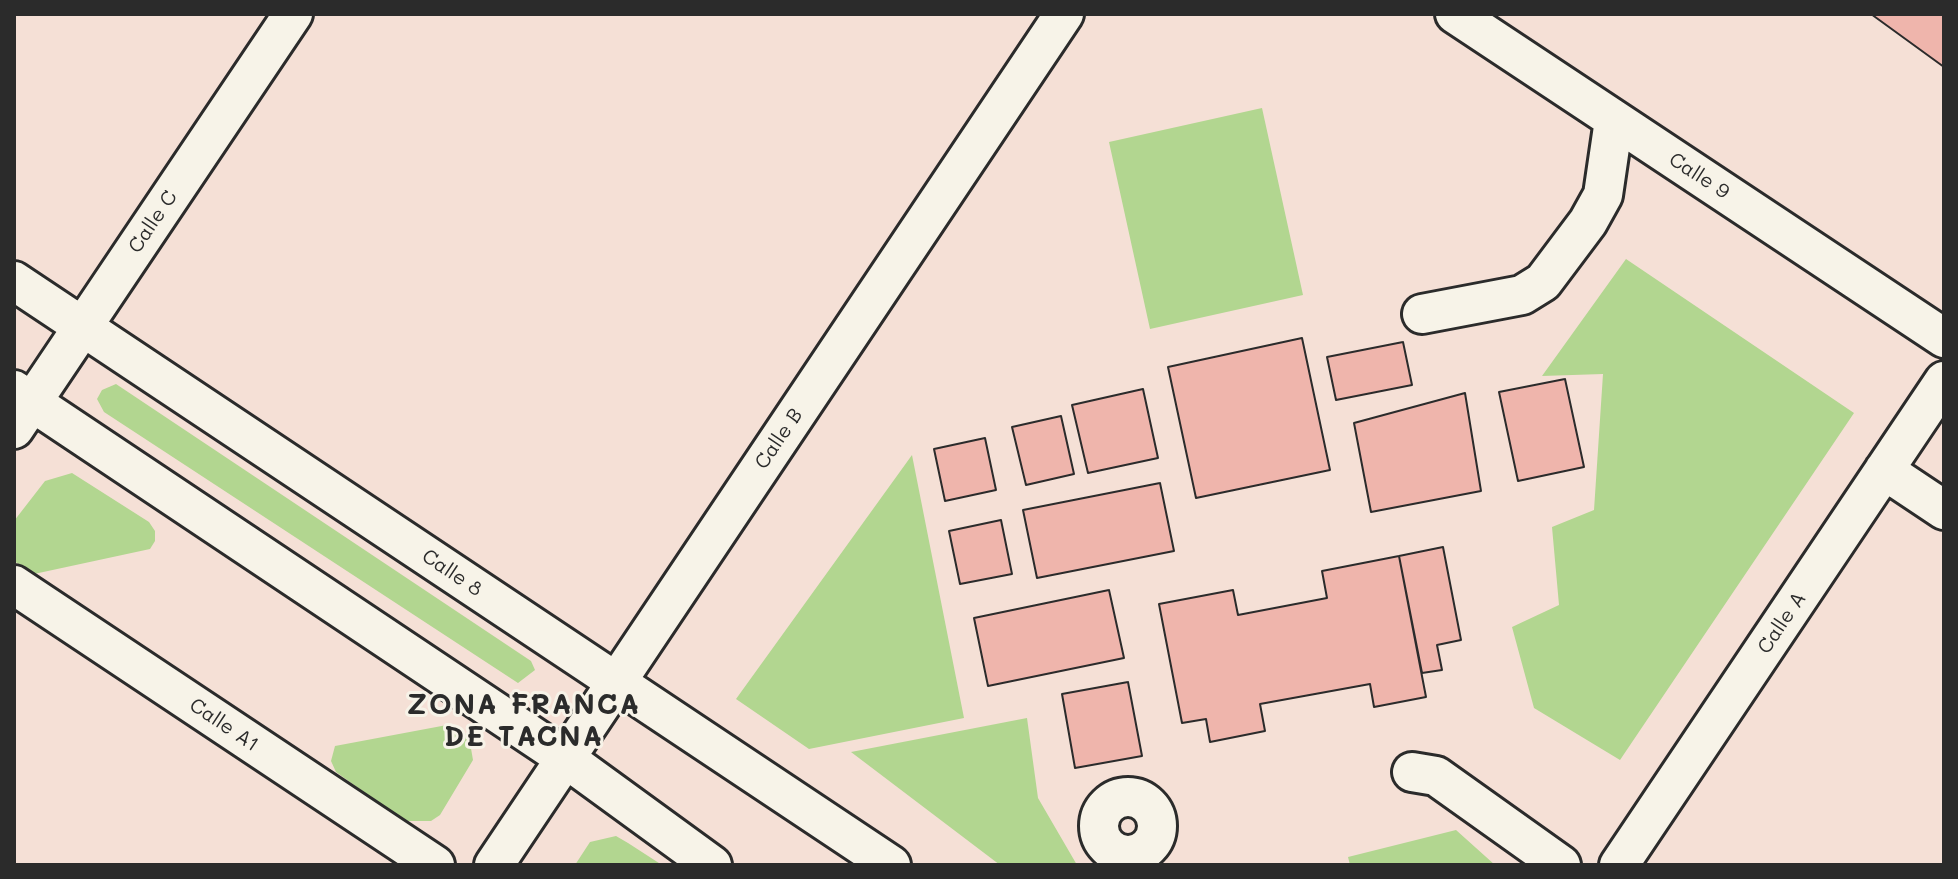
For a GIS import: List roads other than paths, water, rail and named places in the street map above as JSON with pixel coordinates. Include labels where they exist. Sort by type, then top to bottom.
[{"type":"street","name":"Calle C","points":[[20,407],[83,327],[293,14]]},
{"type":"street","name":"Calle B","points":[[494,865],[1064,14]]},
{"type":"street","name":"Calle 9","points":[[1455,14],[1944,338]]},
{"type":"street","points":[[1422,314],[1522,295],[1543,282],[1588,222],[1603,195],[1614,120]]},
{"type":"street","name":"Calle 8","points":[[14,281],[891,865]]},
{"type":"street","name":"Calle A","points":[[1619,865],[1944,381]]},
{"type":"street","points":[[20,407],[565,758],[712,865]]},
{"type":"street","points":[[1884,470],[1944,510]]},
{"type":"street","name":"Calle A1","points":[[14,585],[435,865]]},
{"type":"street","points":[[1412,772],[1436,776],[1561,865]]},
{"type":"district","name":"ZONA FRANCA DE TACNA","points":[[524,721]]}]
